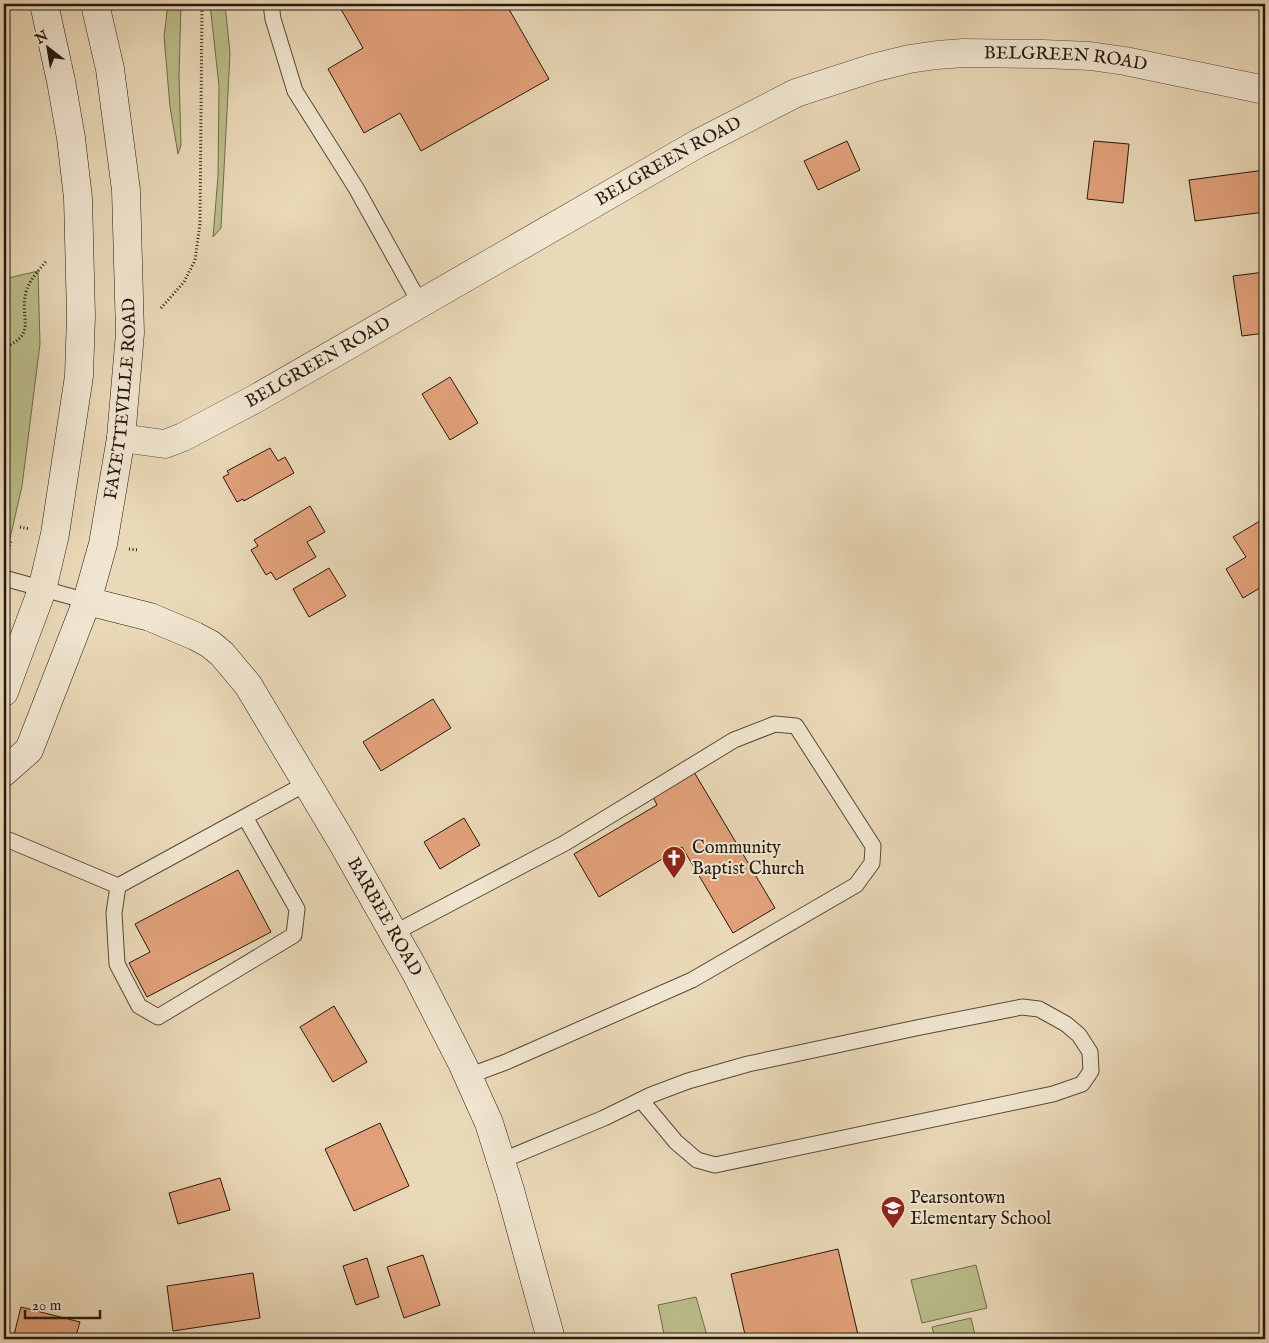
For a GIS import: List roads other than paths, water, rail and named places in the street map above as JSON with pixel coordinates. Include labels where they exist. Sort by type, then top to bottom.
[{"type":"street","points":[[4,692],[42,590],[55,534],[79,376],[78,198],[71,138],[44,4]]},
{"type":"street","name":"FAYETTEVILLE ROAD","points":[[4,772],[29,750],[87,601],[103,544],[121,438],[130,333],[126,190],[110,69],[95,4]]},
{"type":"street","name":"BELGREEN ROAD","points":[[121,438],[165,444],[183,437],[255,399],[697,144],[796,93],[874,68],[909,59],[964,53],[1090,56],[1124,61],[1265,90]]},
{"type":"street","name":"BARBEE ROAD","points":[[87,601],[150,617],[175,626],[210,644],[222,654],[248,685],[394,933],[442,1021],[468,1076],[489,1124],[501,1161],[550,1339]]},
{"type":"lane","points":[[271,4],[273,19],[295,91],[356,188],[420,303]]},
{"type":"lane","points":[[4,578],[87,601]]},
{"type":"lane","points":[[394,933],[565,843],[734,740],[775,724],[796,726],[873,846],[872,863],[856,885],[692,980],[506,1062],[468,1076]]},
{"type":"lane","points":[[118,886],[307,783]]},
{"type":"lane","points":[[118,886],[114,913],[117,964],[138,1006],[158,1017],[294,935],[298,909],[245,817]]},
{"type":"lane","points":[[4,838],[118,886]]},
{"type":"lane","points":[[501,1161],[544,1144],[641,1100],[688,1081],[748,1064],[1022,1007],[1039,1009],[1066,1024],[1079,1035],[1090,1052],[1091,1071],[1082,1084],[1053,1094],[715,1165],[697,1160],[676,1142],[641,1100]]},
{"type":"place","name":"Community Baptist Church","points":[[674,879]]},
{"type":"place","name":"Pearsontown Elementary School","points":[[893,1229]]}]
